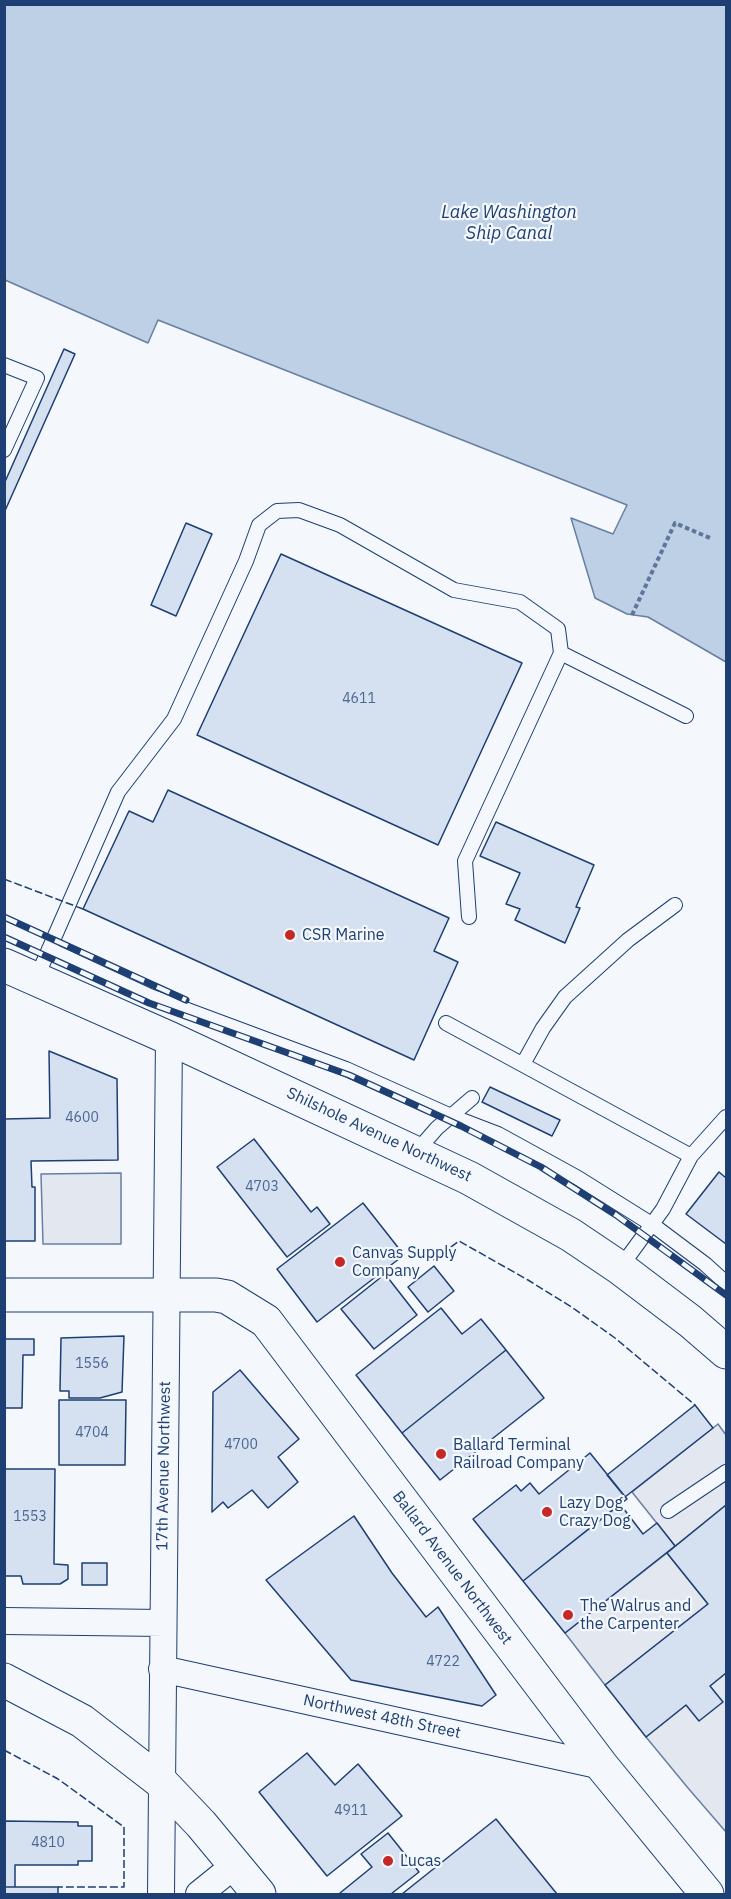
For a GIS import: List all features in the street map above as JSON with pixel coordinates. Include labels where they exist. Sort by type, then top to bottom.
[{"type":"street","name":"Shilshole Avenue Northwest","points":[[4,965],[169,1038],[469,1178],[571,1235],[620,1268],[690,1321],[726,1352]]},
{"type":"street","name":"17th Avenue Northwest","points":[[160,1894],[169,1038]]},
{"type":"street","name":"Ballard Avenue Northwest","points":[[4,1294],[216,1295],[226,1298],[266,1321],[602,1766],[707,1894]]},
{"type":"street","points":[[4,1621],[163,1623]]},
{"type":"street","name":"Northwest 48th Street","points":[[162,1669],[602,1766]]},
{"type":"street","points":[[4,1680],[82,1721],[161,1782],[201,1824],[259,1894]]},
{"type":"street","points":[[199,1894],[235,1864]]},
{"type":"lane","points":[[4,365],[37,378],[4,450]]},
{"type":"lane","points":[[36,979],[118,792],[174,719],[246,561],[259,525],[277,511],[299,510],[340,525],[454,590],[520,602],[558,629],[561,653],[465,861],[469,917]]},
{"type":"lane","points":[[561,653],[686,716]]},
{"type":"lane","points":[[523,1064],[543,1028],[566,997],[628,940],[675,905]]},
{"type":"lane","points":[[49,949],[150,996],[346,1069],[508,1140],[578,1178],[653,1225],[705,1264],[726,1283]]},
{"type":"lane","points":[[446,1023],[691,1156]]},
{"type":"lane","points":[[416,1152],[437,1128],[472,1098]]},
{"type":"lane","points":[[620,1268],[653,1225],[691,1156],[726,1118]]},
{"type":"lane","points":[[668,1511],[726,1472]]},
{"type":"path","points":[[632,615],[675,523],[711,538]]},
{"type":"shaded area","points":[[121,1173],[121,1244],[43,1244],[41,1174]]},
{"type":"shaded area","points":[[718,1424],[726,1435],[726,1505],[675,1546],[632,1492]]},
{"type":"shaded area","points":[[667,1553],[708,1604],[605,1685],[565,1633]]},
{"type":"shaded area","points":[[726,1673],[726,1832],[646,1737]]},
{"type":"water","name":"Lake Washington Ship Canal","points":[[5,4],[726,5],[726,662],[648,617],[627,614],[595,598],[571,518],[613,534],[627,505],[158,320],[148,343],[5,280]]},
{"type":"building","points":[[64,349],[75,354],[4,513],[4,484]]},
{"type":"building","points":[[186,523],[212,534],[176,616],[151,605]]},
{"type":"building","points":[[281,554],[522,663],[438,845],[197,735]]},
{"type":"building","name":"CSR Marine","points":[[168,790],[449,918],[434,951],[458,962],[414,1060],[83,909],[129,811],[153,822]]},
{"type":"building","points":[[496,822],[594,865],[576,907],[580,908],[565,943],[515,920],[520,909],[506,904],[520,873],[480,856]]},
{"type":"building","points":[[49,1051],[117,1079],[118,1160],[31,1161],[32,1187],[35,1187],[35,1241],[4,1241],[4,1119],[50,1118]]},
{"type":"building","points":[[490,1087],[560,1120],[552,1136],[482,1102]]},
{"type":"building","points":[[254,1139],[311,1212],[317,1207],[330,1224],[287,1257],[217,1167]]},
{"type":"building","points":[[719,1172],[726,1178],[726,1244],[686,1214]]},
{"type":"building","name":"Canvas Supply Company","points":[[363,1203],[404,1255],[317,1322],[277,1269]]},
{"type":"building","points":[[434,1266],[454,1291],[428,1312],[408,1287]]},
{"type":"building","points":[[385,1274],[417,1315],[374,1349],[341,1309]]},
{"type":"building","points":[[441,1308],[462,1334],[481,1319],[506,1350],[402,1433],[356,1375]]},
{"type":"building","points":[[124,1336],[122,1392],[100,1398],[69,1398],[69,1391],[60,1391],[61,1338]]},
{"type":"building","points":[[4,1339],[34,1339],[34,1355],[23,1355],[22,1408],[4,1408]]},
{"type":"building","points":[[506,1350],[544,1398],[440,1480],[402,1433]]},
{"type":"building","points":[[240,1370],[299,1439],[278,1457],[298,1482],[268,1508],[252,1490],[228,1508],[223,1502],[212,1512],[213,1392]]},
{"type":"building","points":[[59,1400],[126,1400],[125,1465],[59,1465]]},
{"type":"building","points":[[695,1405],[713,1428],[625,1497],[607,1475]]},
{"type":"building","name":"Lazy Dog Crazy Dog","points":[[590,1453],[627,1499],[523,1581],[473,1519],[516,1485],[521,1491],[530,1483],[539,1494]]},
{"type":"building","points":[[4,1469],[55,1469],[54,1564],[68,1565],[68,1579],[60,1584],[23,1584],[21,1576],[4,1576]]},
{"type":"building","points":[[620,1504],[643,1534],[657,1523],[675,1546],[565,1633],[523,1581]]},
{"type":"building","points":[[726,1505],[726,1673],[710,1686],[723,1702],[699,1721],[686,1705],[646,1737],[605,1685],[708,1604],[667,1553]]},
{"type":"building","points":[[354,1516],[392,1573],[426,1617],[438,1607],[496,1695],[482,1706],[351,1680],[266,1580]]},
{"type":"building","points":[[82,1563],[107,1563],[107,1585],[82,1585]]},
{"type":"building","points":[[307,1753],[335,1785],[358,1764],[402,1816],[327,1876],[259,1792]]},
{"type":"building","points":[[496,1819],[557,1894],[402,1894]]},
{"type":"building","points":[[4,1821],[78,1822],[78,1826],[92,1826],[92,1861],[78,1861],[78,1865],[15,1865],[15,1887],[4,1887]]},
{"type":"building","name":"Lucas","points":[[388,1833],[419,1872],[391,1894],[340,1893],[372,1867],[361,1854]]},
{"type":"building","points":[[4,1887],[58,1887],[58,1894],[4,1894]]},
{"type":"railway","points":[[4,917],[186,1000]]},
{"type":"railway","points":[[4,937],[149,1003],[349,1075],[461,1126],[541,1167],[616,1215],[726,1295]]},
{"type":"fence","points":[[4,879],[83,909]]},
{"type":"fence","points":[[433,1260],[459,1241],[573,1308],[615,1338],[695,1405]]},
{"type":"fence","points":[[4,1750],[58,1779],[124,1827],[124,1887],[58,1887]]},
{"type":"place","name":"CSR Marine","points":[[290,935]]},
{"type":"place","name":"Canvas Supply Company","points":[[340,1262]]},
{"type":"place","name":"Ballard Terminal Railroad Company","points":[[441,1454]]},
{"type":"place","name":"Lazy Dog Crazy Dog","points":[[547,1512]]},
{"type":"place","name":"The Walrus and the Carpenter","points":[[568,1615]]},
{"type":"place","name":"Lucas","points":[[388,1861]]}]
